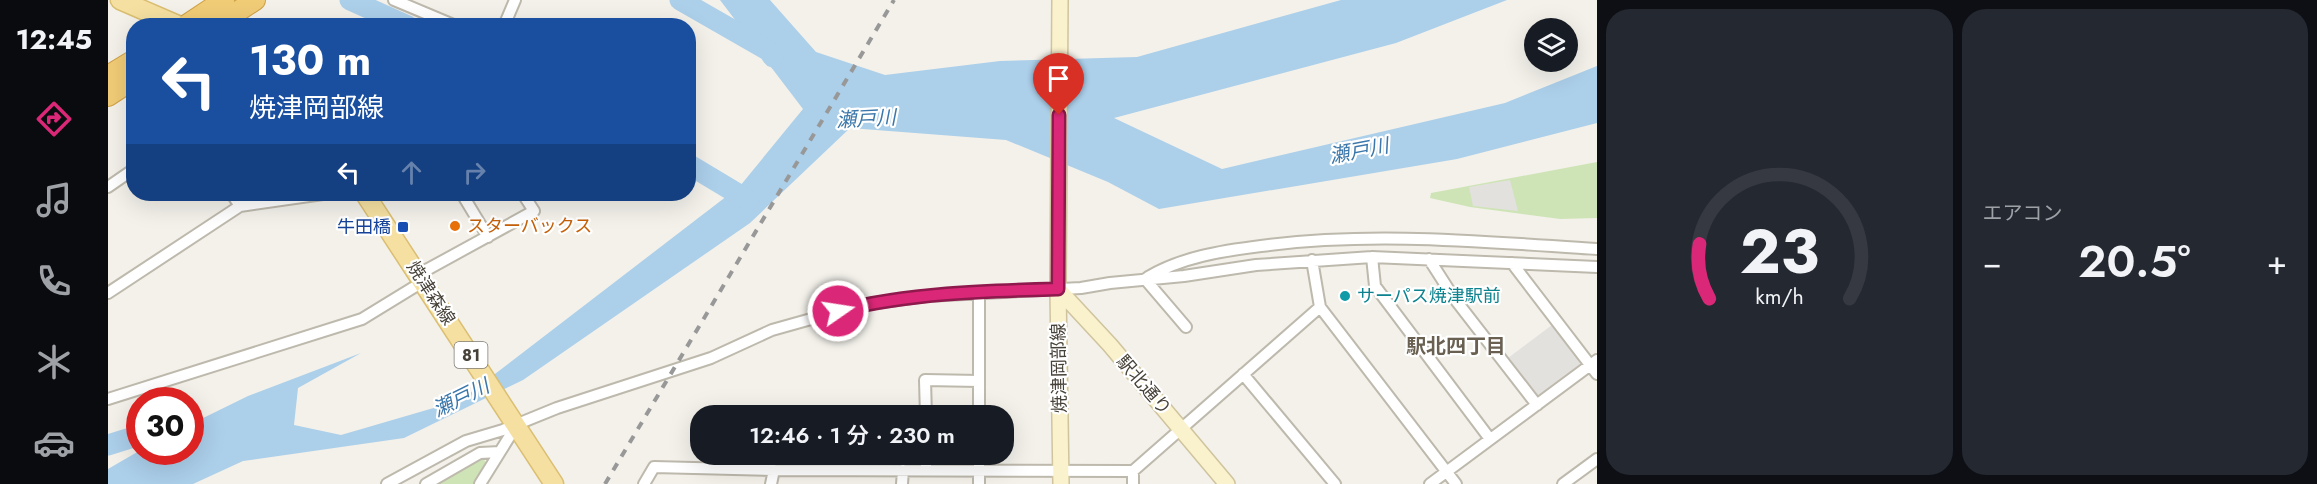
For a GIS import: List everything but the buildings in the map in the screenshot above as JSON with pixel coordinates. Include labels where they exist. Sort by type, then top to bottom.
[{"type":"highway","points":[[197,18],[224,0]]},
{"type":"highway","points":[[228,18],[255,0]]},
{"type":"highway","points":[[108,76],[126,65]]},
{"type":"highway","points":[[108,96],[126,84]]},
{"type":"main road","points":[[120,0],[162,18]]},
{"type":"main road","name":"焼津岡部線","points":[[1060,0],[1058,282],[1061,477]]},
{"type":"main road","name":"焼津森線","points":[[370,201],[554,484]]},
{"type":"main road","name":"駅北通り","points":[[1058,282],[1082,314],[1227,484]]},
{"type":"street","points":[[394,0],[437,18]]},
{"type":"street","points":[[507,18],[515,0]]},
{"type":"street","points":[[108,186],[126,174]]},
{"type":"street","points":[[237,201],[240,206]]},
{"type":"street","points":[[108,293],[240,206],[275,201]]},
{"type":"street","points":[[466,201],[488,237]]},
{"type":"street","points":[[108,399],[362,319],[425,284],[488,237],[534,212],[527,201]]},
{"type":"street","points":[[1145,279],[1163,268],[1205,255],[1255,246],[1330,238],[1412,238],[1597,249]]},
{"type":"street","points":[[1372,257],[1375,286],[1490,439]]},
{"type":"street","points":[[387,484],[466,441],[513,420],[711,358],[757,336],[815,316],[861,305],[1058,282],[1081,288],[1312,260],[1372,257],[1597,267]]},
{"type":"street","points":[[1429,259],[1454,298],[1537,405]]},
{"type":"street","points":[[1312,260],[1320,307],[1456,484]]},
{"type":"street","points":[[1430,484],[1537,405],[1595,367],[1512,263]]},
{"type":"street","points":[[1145,279],[1186,327]]},
{"type":"street","points":[[979,293],[979,405]]},
{"type":"street","points":[[644,484],[654,467],[774,470],[979,470],[1061,477],[1133,471],[1320,307]]},
{"type":"street","points":[[1243,374],[1335,484]]},
{"type":"street","points":[[926,405],[925,380],[979,381]]},
{"type":"street","points":[[480,484],[500,452],[513,420]]},
{"type":"street","points":[[426,484],[480,453],[500,452]]},
{"type":"street","points":[[1563,484],[1597,459]]},
{"type":"street","points":[[926,465],[926,470]]},
{"type":"street","points":[[978,484],[979,465]]},
{"type":"street","points":[[771,484],[774,470]]},
{"type":"street","points":[[902,484],[903,470]]},
{"type":"street","points":[[1133,471],[1133,484]]},
{"type":"green space","points":[[1597,162],[1597,218],[1560,219],[1470,207],[1430,198],[1431,193]]},
{"type":"green space","points":[[482,458],[487,463],[474,484],[436,484]]},
{"type":"shaded area","points":[[1510,180],[1518,211],[1473,206],[1469,187]]},
{"type":"shaded area","points":[[1552,325],[1581,365],[1537,398],[1508,358]]},
{"type":"water","name":"瀬戸川","points":[[720,0],[770,0],[816,52],[885,75],[1000,61],[1137,57],[1341,0],[1507,0],[1396,43],[1114,118],[1222,169],[1505,103],[1597,66],[1597,123],[1457,159],[1159,209],[1108,182],[1006,140],[850,128],[750,223],[523,380],[404,438],[243,461],[193,484],[108,484],[108,469],[126,459],[126,465],[204,465],[204,418],[248,396],[361,353],[298,388],[294,425],[341,435],[461,400],[740,186],[803,109]]},
{"type":"waterway","points":[[350,0],[390,18]]},
{"type":"waterway","points":[[680,0],[769,51],[773,57]]},
{"type":"waterway","points":[[696,169],[748,200]]},
{"type":"waterway","points":[[108,445],[126,439]]},
{"type":"railway","points":[[605,484],[894,0]]},
{"type":"place","name":"スターバックス","points":[[455,226]]},
{"type":"place","name":"牛田橋","points":[[403,227]]},
{"type":"place","name":"サーパス焼津駅前","points":[[1345,296]]},
{"type":"district","name":"駅北四丁目","points":[[1456,346]]},
{"type":"route","points":[[838,311],[861,305],[926,296],[1058,289],[1059,115]]}]
